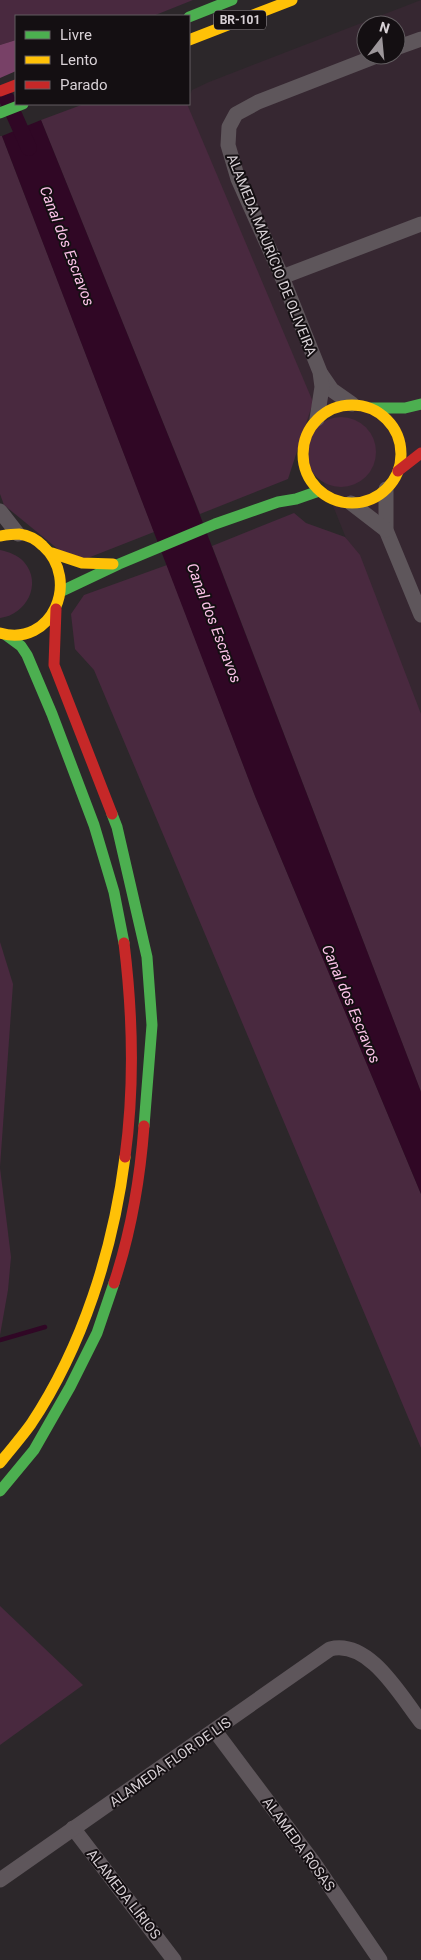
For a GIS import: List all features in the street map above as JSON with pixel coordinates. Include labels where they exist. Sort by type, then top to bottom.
[{"type":"street","name":"BR-101","points":[[190,17],[232,0]]},
{"type":"street","name":"BR-101","points":[[190,40],[292,0]]},
{"type":"street","points":[[406,44],[421,39]]},
{"type":"street","name":"ALAMEDA MAURÍCIO DE OLIVEIRA","points":[[352,404],[332,390],[320,372],[282,277],[238,180],[228,145],[229,127],[236,114],[258,102],[356,64]]},
{"type":"street","points":[[0,91],[15,85]]},
{"type":"street","points":[[0,113],[20,105]]},
{"type":"street","points":[[282,277],[421,224]]},
{"type":"street","name":"ALAMEDA MAURÍCIO DE OLIVEIRA","points":[[317,418],[322,388],[320,372]]},
{"type":"street","points":[[302,482],[302,446],[307,431],[317,418],[327,411],[339,406],[352,404],[371,408],[406,408],[421,404]]},
{"type":"street","points":[[371,408],[384,416],[394,428],[400,442],[401,456],[398,472]]},
{"type":"street","points":[[302,482],[334,500],[351,503],[370,500],[386,489],[398,472],[421,453]]},
{"type":"street","points":[[278,502],[302,482]]},
{"type":"street","points":[[386,489],[386,530],[421,615]]},
{"type":"street","points":[[62,591],[119,564],[215,524],[278,502],[296,499],[319,491]]},
{"type":"street","points":[[351,503],[386,530]]},
{"type":"street","points":[[0,511],[18,534]]},
{"type":"street","points":[[0,536],[18,534],[43,544],[52,554],[61,571],[62,591],[56,610],[54,665],[117,827],[146,957],[152,1025],[141,1171],[126,1246],[114,1283],[97,1333],[66,1394],[34,1450],[0,1491]]},
{"type":"street","points":[[52,554],[72,562],[119,564]]},
{"type":"street","points":[[3,634],[29,632],[49,619],[56,610]]},
{"type":"street","points":[[0,1463],[35,1418],[80,1330],[96,1284],[118,1204],[132,1104],[132,1014],[124,940],[106,861],[85,797],[24,649],[3,634]]},
{"type":"street","name":"ALAMEDA FLOR DE LIS","points":[[0,1880],[330,1649],[340,1646],[361,1653],[377,1666],[421,1722]]},
{"type":"street","name":"ALAMEDA ROSAS","points":[[215,1731],[314,1863],[380,1960]]},
{"type":"street","name":"ALAMEDA LÍRIOS","points":[[73,1828],[174,1960]]},
{"type":"shaded area","points":[[0,0],[193,0],[156,15],[15,15],[15,40],[0,45]]},
{"type":"shaded area","points":[[421,0],[421,724],[279,372],[185,105],[190,105],[192,90],[209,82],[356,25],[356,65],[406,65],[406,15],[382,15]]},
{"type":"shaded area","points":[[15,40],[15,71],[0,78],[0,45]]},
{"type":"shaded area","points":[[81,105],[187,105],[313,402],[288,479],[200,514],[41,120]]},
{"type":"shaded area","points":[[0,136],[2,136],[154,532],[75,563],[4,505],[0,494]]},
{"type":"shaded area","points":[[334,417],[348,417],[361,423],[370,432],[376,445],[376,459],[366,477],[348,487],[334,487],[321,481],[312,472],[306,459],[306,445],[312,432],[321,423]]},
{"type":"shaded area","points":[[294,513],[306,523],[345,537],[360,555],[421,714],[421,1092],[212,546]]},
{"type":"shaded area","points":[[0,550],[13,554],[24,562],[32,580],[32,589],[24,605],[9,616],[0,618]]},
{"type":"shaded area","points":[[167,565],[255,796],[421,1194],[421,1448],[94,670],[75,649],[71,614],[84,595]]},
{"type":"shaded area","points":[[0,942],[13,984],[0,1167]]},
{"type":"shaded area","points":[[0,1168],[11,1257],[8,1290],[0,1335]]},
{"type":"shaded area","points":[[0,1606],[83,1685],[0,1745]]},
{"type":"water","points":[[41,120],[193,497],[421,1092],[421,1194],[255,796],[2,136]]},
{"type":"waterway","name":"Canal dos Escravos","points":[[7,99],[29,148]]},
{"type":"waterway","points":[[0,1340],[45,1327]]},
{"type":"traffic: fast","points":[[190,17],[232,0]]},
{"type":"traffic: fast","points":[[0,113],[20,105]]},
{"type":"traffic: fast","points":[[371,408],[405,408],[421,404]]},
{"type":"traffic: fast","points":[[62,591],[119,564],[215,524],[278,502],[296,499],[319,491]]},
{"type":"traffic: fast","points":[[6,635],[21,646],[27,655],[52,714],[94,825],[114,892],[124,943]]},
{"type":"traffic: fast","points":[[112,814],[117,827],[147,957],[152,1025],[144,1126]]},
{"type":"traffic: fast","points":[[0,1491],[34,1450],[70,1387],[97,1333],[114,1283]]},
{"type":"traffic: slow","points":[[190,40],[292,0]]},
{"type":"traffic: slow","points":[[352,405],[371,409],[387,419],[397,435],[401,454],[397,473],[387,489],[371,499],[352,503],[333,499],[317,489],[307,473],[303,454],[307,435],[317,419],[333,409],[352,405]]},
{"type":"traffic: slow","points":[[0,536],[19,534],[32,538],[43,546],[54,560],[60,576],[60,592],[55,608],[46,621],[34,631],[18,635],[0,633]]},
{"type":"traffic: slow","points":[[52,553],[82,563],[113,564]]},
{"type":"traffic: slow","points":[[0,1463],[31,1424],[66,1362],[80,1330],[104,1262],[113,1227],[125,1157]]},
{"type":"traffic: jam","points":[[0,91],[15,85]]},
{"type":"traffic: jam","points":[[398,471],[421,453]]},
{"type":"traffic: jam","points":[[56,609],[54,665],[112,814]]},
{"type":"traffic: jam","points":[[124,943],[132,1050],[125,1157]]},
{"type":"traffic: jam","points":[[114,1283],[134,1206],[144,1126]]}]
